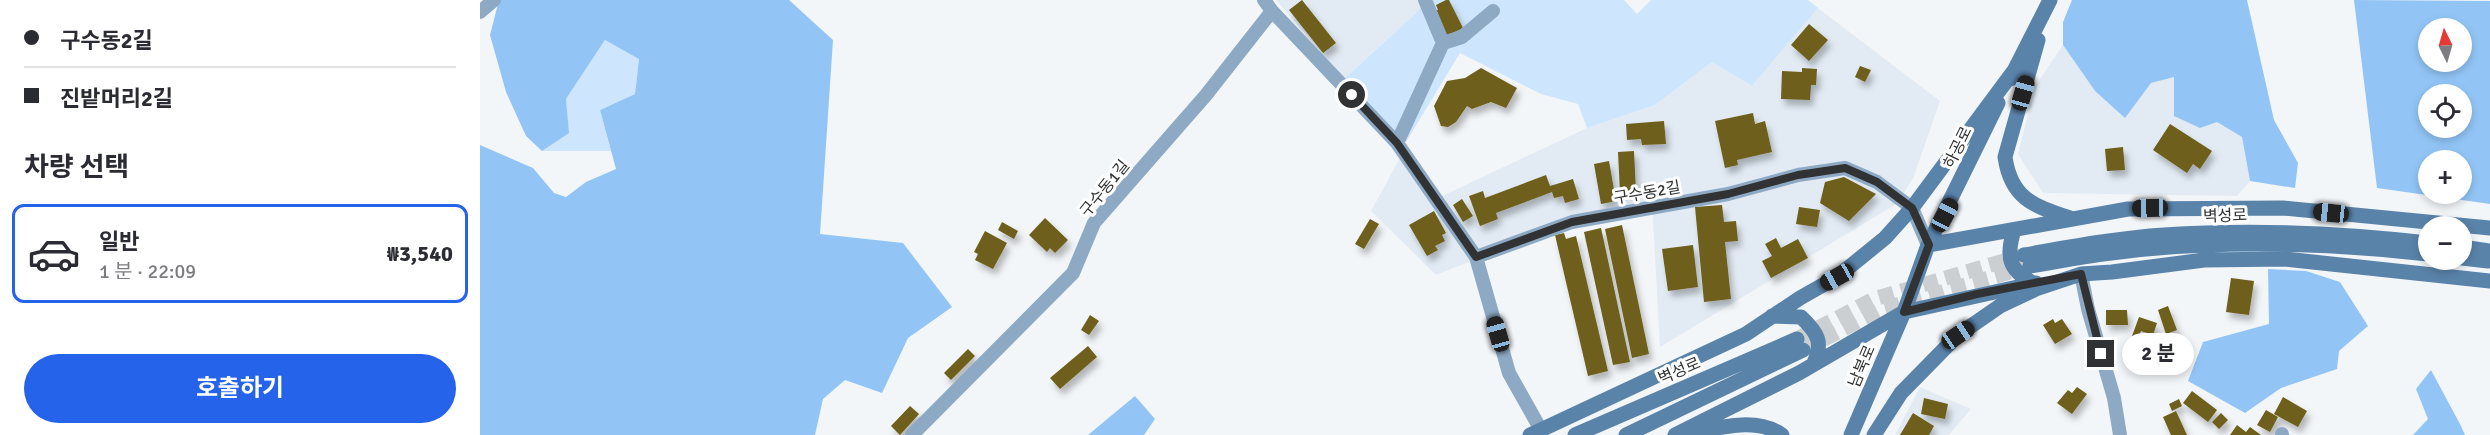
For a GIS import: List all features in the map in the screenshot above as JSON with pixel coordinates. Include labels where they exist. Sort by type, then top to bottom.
[{"type":"main road","name":"하공로","points":[[1904,312],[1929,245],[2048,4]]},
{"type":"main road","points":[[2048,4],[2005,157],[2016,191],[2043,209],[2073,219]]},
{"type":"main road","points":[[1536,432],[1746,334],[1837,277],[1885,238],[1912,208],[2013,72]]},
{"type":"main road","points":[[1929,245],[2128,208],[2283,208],[2490,228]]},
{"type":"main road","points":[[2014,230],[2009,259],[2019,276],[2034,283]]},
{"type":"main road","name":"벽성로","points":[[2418,242],[2302,232],[2163,235],[2027,261],[2229,244],[2367,248],[2418,253]]},
{"type":"main road","points":[[2472,248],[2490,250]]},
{"type":"main road","points":[[1675,435],[1813,365],[1904,312],[2081,274],[2204,260],[2285,259],[2490,281]]},
{"type":"main road","points":[[2472,259],[2490,261]]},
{"type":"main road","points":[[1874,435],[1901,393],[1958,335],[2000,306],[2036,289],[2081,274]]},
{"type":"main road","name":"남북로","points":[[1851,435],[1904,312]]},
{"type":"main road","points":[[1772,316],[1801,317],[1816,331],[1819,354],[1813,365]]},
{"type":"main road","name":"벽성로","points":[[1575,435],[1800,345],[1626,435]]},
{"type":"main road","points":[[1675,435],[1752,424],[1774,429],[1782,435]]},
{"type":"street","points":[[480,12],[494,0]]},
{"type":"street","points":[[1397,143],[1443,43],[1425,0]]},
{"type":"street","points":[[1268,5],[1397,143],[1476,257],[1509,372],[1536,432]]},
{"type":"street","name":"구수동1길","points":[[912,435],[1072,273],[1094,223],[1206,95],[1268,5]]},
{"type":"street","points":[[1443,43],[1462,37],[1493,11]]},
{"type":"street","name":"구수동2길","points":[[1476,257],[1572,222],[1728,194],[1798,175],[1845,168],[1877,182],[1912,208],[1929,245]]},
{"type":"street","points":[[2081,274],[2088,309],[2114,398],[2122,435]]},
{"type":"shaded area","points":[[499,0],[789,0],[833,40],[820,234],[903,243],[952,307],[908,338],[882,393],[845,380],[823,399],[815,435],[480,435],[480,145],[533,168],[554,193],[566,197],[586,182],[616,169],[600,110],[635,94],[639,59],[605,40],[566,99],[569,133],[542,151],[526,136],[506,92],[490,35]]},
{"type":"shaded area","points":[[1276,0],[1424,0],[1427,3],[1344,79]]},
{"type":"shaded area","points":[[1427,0],[1624,0],[1637,14],[1651,0],[1808,0],[1818,8],[1752,86],[1712,62],[1655,105],[1587,128],[1578,104],[1541,94],[1460,53],[1406,142],[1344,79],[1415,14]]},
{"type":"shaded area","points":[[2072,0],[2247,0],[2274,120],[2298,163],[2295,188],[2250,181],[2242,137],[2217,122],[2200,128],[2174,116],[2174,77],[2151,83],[2125,118],[2095,91],[2063,45],[2063,22]]},
{"type":"shaded area","points":[[2354,0],[2490,1],[2490,204],[2472,201],[2472,150],[2418,150],[2418,194],[2377,188]]},
{"type":"shaded area","points":[[1818,8],[1940,101],[1914,176],[1898,203],[1660,347],[1652,202],[1598,211],[1436,275],[1371,211],[1400,158],[1442,196],[1587,128],[1655,105],[1712,62],[1752,86]]},
{"type":"shaded area","points":[[605,40],[639,58],[635,94],[600,110],[611,151],[542,151],[568,133],[566,99]]},
{"type":"shaded area","points":[[2063,45],[2095,91],[2151,83],[2174,76],[2217,121],[2242,137],[2250,181],[2237,196],[2043,193],[2018,154],[2035,86]]},
{"type":"shaded area","points":[[2268,269],[2306,271],[2340,282],[2368,326],[2339,351],[2337,369],[2281,388],[2245,413],[2188,381],[2203,342],[2269,324]]},
{"type":"shaded area","points":[[2431,370],[2465,435],[2413,435],[2428,419],[2416,389]]},
{"type":"shaded area","points":[[1920,387],[1971,409],[1949,435],[1895,435]]},
{"type":"shaded area","points":[[1135,396],[1155,419],[1144,435],[1088,435]]},
{"type":"building","points":[[1302,0],[1336,43],[1323,53],[1289,10]]},
{"type":"building","points":[[1449,0],[1463,28],[1446,36],[1434,11],[1438,10],[1436,5]]},
{"type":"building","points":[[1809,24],[1828,40],[1809,61],[1791,45]]},
{"type":"building","points":[[1860,66],[1871,70],[1865,82],[1855,77]]},
{"type":"building","points":[[1481,68],[1517,88],[1506,108],[1491,102],[1472,109],[1467,106],[1456,122],[1448,127],[1441,126],[1434,106],[1447,81],[1465,78]]},
{"type":"building","points":[[1802,68],[1817,69],[1816,85],[1811,85],[1810,100],[1781,99],[1782,71],[1802,72]]},
{"type":"building","points":[[1753,113],[1755,124],[1765,121],[1772,152],[1737,160],[1738,165],[1725,168],[1715,121]]},
{"type":"building","points":[[1664,121],[1666,144],[1642,145],[1641,139],[1627,140],[1626,124]]},
{"type":"building","points":[[2170,124],[2212,151],[2200,169],[2193,164],[2187,173],[2153,150]]},
{"type":"building","points":[[2123,147],[2125,170],[2107,171],[2105,149]]},
{"type":"building","points":[[1634,151],[1636,192],[1620,193],[1618,152]]},
{"type":"building","points":[[1609,161],[1616,201],[1601,204],[1594,164]]},
{"type":"building","points":[[1546,175],[1550,186],[1573,179],[1579,199],[1565,203],[1563,196],[1554,198],[1552,192],[1496,213],[1498,219],[1480,226],[1469,196],[1483,191],[1485,198]]},
{"type":"building","points":[[1844,177],[1876,194],[1849,221],[1820,203],[1825,182]]},
{"type":"building","points":[[1462,199],[1473,216],[1463,222],[1453,205]]},
{"type":"building","points":[[1722,205],[1724,222],[1736,221],[1738,241],[1725,242],[1731,299],[1704,302],[1695,207]]},
{"type":"building","points":[[1799,207],[1820,210],[1817,227],[1796,224]]},
{"type":"building","points":[[1434,211],[1446,233],[1442,235],[1445,241],[1435,246],[1438,250],[1427,256],[1409,225]]},
{"type":"building","points":[[1045,218],[1068,240],[1055,253],[1050,248],[1047,252],[1029,235]]},
{"type":"building","points":[[1370,219],[1379,224],[1364,249],[1355,244]]},
{"type":"building","points":[[1002,222],[1018,231],[1014,239],[998,230]]},
{"type":"building","points":[[1622,225],[1649,354],[1632,358],[1605,229]]},
{"type":"building","points":[[1601,228],[1630,362],[1613,365],[1584,232]]},
{"type":"building","points":[[985,231],[1007,243],[993,269],[975,260],[978,254],[974,252]]},
{"type":"building","points":[[1564,233],[1566,239],[1576,236],[1608,371],[1588,376],[1555,235]]},
{"type":"building","points":[[1776,238],[1781,248],[1798,239],[1808,258],[1771,278],[1762,261],[1772,256],[1765,244]]},
{"type":"building","points":[[1693,245],[1698,287],[1668,291],[1662,249]]},
{"type":"building","points":[[2231,278],[2254,281],[2249,315],[2226,312]]},
{"type":"building","points":[[2168,306],[2177,330],[2166,334],[2158,310]]},
{"type":"building","points":[[2106,310],[2127,310],[2128,325],[2106,325]]},
{"type":"building","points":[[1090,315],[1099,321],[1089,335],[1081,330]]},
{"type":"building","points":[[2139,317],[2157,323],[2153,335],[2141,331],[2138,338],[2132,336]]},
{"type":"building","points":[[2053,319],[2055,323],[2062,319],[2072,334],[2055,344],[2043,325]]},
{"type":"building","points":[[1088,346],[1097,357],[1060,389],[1050,378]]},
{"type":"building","points":[[968,349],[975,356],[951,380],[944,373]]},
{"type":"building","points":[[2077,387],[2087,394],[2072,414],[2057,403],[2068,390],[2072,393]]},
{"type":"building","points":[[2192,391],[2217,410],[2208,422],[2183,403]]},
{"type":"building","points":[[2283,397],[2307,411],[2298,427],[2274,414]]},
{"type":"building","points":[[1924,398],[1948,404],[1945,419],[1921,414]]},
{"type":"building","points":[[2179,399],[2182,406],[2172,411],[2169,404]]},
{"type":"building","points":[[910,406],[919,414],[900,435],[891,426]]},
{"type":"building","points":[[2266,410],[2278,417],[2270,432],[2257,425]]},
{"type":"building","points":[[2176,411],[2187,435],[2171,435],[2163,417]]},
{"type":"building","points":[[1913,413],[1934,426],[1929,435],[1900,435]]},
{"type":"building","points":[[2221,413],[2228,420],[2219,429],[2212,422]]},
{"type":"building","points":[[2237,425],[2246,432],[2250,427],[2261,435],[2230,435]]},
{"type":"tunnel","points":[[1797,339],[1874,299],[2021,256]]},
{"type":"tunnel","points":[[1803,350],[1880,310],[2027,267]]},
{"type":"route","points":[[1352,95],[1397,143],[1476,257],[1572,222],[1728,194],[1798,175],[1845,168],[1877,182],[1912,208],[1929,245],[1904,312],[1977,294],[2081,274],[2101,354]]}]
